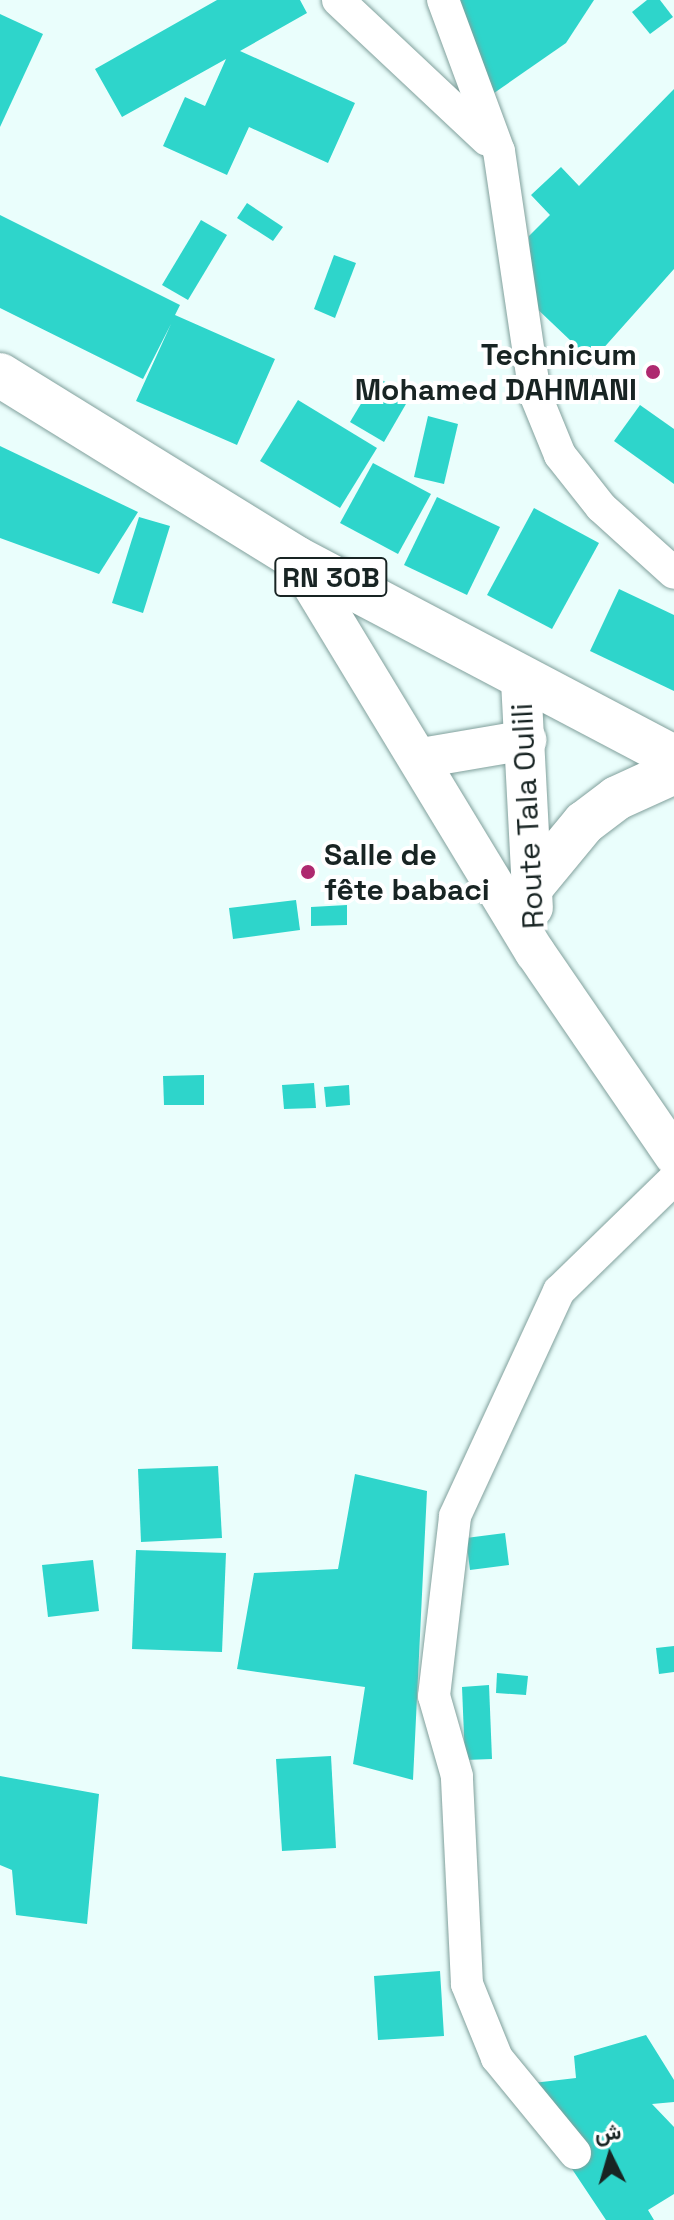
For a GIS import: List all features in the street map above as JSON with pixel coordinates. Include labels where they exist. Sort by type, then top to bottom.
[{"type":"main road","name":"RN 30B","points":[[0,375],[296,558],[521,681],[674,757]]},
{"type":"main road","points":[[532,886],[584,823],[617,798],[674,772]]},
{"type":"street","points":[[338,0],[499,151]]},
{"type":"street","points":[[443,0],[499,151],[520,325],[540,406],[560,455],[601,507],[674,573]]},
{"type":"street","name":"Route Tala Oulili","points":[[296,558],[421,758],[535,952],[674,1155]]},
{"type":"street","name":"Route Tala Oulili","points":[[521,681],[535,952]]},
{"type":"street","points":[[421,758],[526,740]]},
{"type":"street","points":[[575,2153],[497,2058],[467,1984],[457,1776],[434,1696],[455,1516],[559,1291],[674,1179]]},
{"type":"building","points":[[217,0],[300,0],[307,13],[240,51],[355,103],[328,163],[249,127],[227,175],[163,146],[185,97],[205,106],[226,59],[122,117],[95,69]]},
{"type":"building","points":[[451,0],[594,0],[566,43],[484,100]]},
{"type":"building","points":[[647,0],[660,0],[673,17],[650,34],[632,12]]},
{"type":"building","points":[[0,14],[43,34],[0,127]]},
{"type":"building","points":[[674,89],[674,269],[592,361],[531,303],[529,236],[550,215],[531,195],[561,167],[579,186]]},
{"type":"building","points":[[247,203],[283,227],[273,241],[237,218]]},
{"type":"building","points":[[0,215],[180,305],[175,315],[275,359],[237,445],[136,401],[171,324],[143,379],[0,308]]},
{"type":"building","points":[[201,220],[227,235],[188,300],[162,285]]},
{"type":"building","points":[[334,255],[356,263],[335,318],[314,309]]},
{"type":"building","points":[[377,377],[410,397],[384,442],[350,422]]},
{"type":"building","points":[[298,400],[377,448],[340,508],[260,461]]},
{"type":"building","points":[[640,405],[674,429],[674,484],[614,441]]},
{"type":"building","points":[[428,416],[458,424],[444,484],[414,477]]},
{"type":"building","points":[[0,446],[138,512],[99,574],[0,538]]},
{"type":"building","points":[[373,463],[431,494],[398,554],[340,523]]},
{"type":"building","points":[[437,497],[500,527],[467,595],[404,565]]},
{"type":"building","points":[[534,508],[599,543],[552,629],[487,595]]},
{"type":"building","points":[[139,517],[170,526],[143,613],[112,603]]},
{"type":"building","points":[[619,589],[674,615],[674,691],[590,651]]},
{"type":"building","points":[[296,900],[300,930],[233,939],[229,908]]},
{"type":"building","points":[[347,905],[347,925],[311,926],[311,907]]},
{"type":"building","points":[[204,1075],[204,1105],[164,1105],[163,1076]]},
{"type":"building","points":[[314,1083],[316,1108],[284,1109],[282,1085]]},
{"type":"building","points":[[349,1085],[350,1105],[326,1107],[324,1087]]},
{"type":"building","points":[[218,1466],[222,1538],[141,1542],[138,1469]]},
{"type":"building","points":[[355,1474],[427,1491],[413,1780],[353,1764],[365,1687],[237,1669],[254,1573],[338,1569]]},
{"type":"building","points":[[505,1533],[509,1565],[470,1570],[466,1538]]},
{"type":"building","points":[[136,1550],[226,1553],[222,1652],[132,1649]]},
{"type":"building","points":[[93,1560],[99,1611],[48,1617],[42,1565]]},
{"type":"building","points":[[674,1646],[674,1672],[659,1674],[656,1648]]},
{"type":"building","points":[[497,1673],[528,1676],[526,1695],[496,1693]]},
{"type":"building","points":[[489,1685],[492,1759],[465,1760],[462,1687]]},
{"type":"building","points":[[331,1756],[336,1848],[282,1851],[276,1759]]},
{"type":"building","points":[[0,1776],[99,1794],[87,1924],[16,1915],[12,1870],[0,1865]]},
{"type":"building","points":[[440,1971],[444,2036],[378,2040],[374,1976]]},
{"type":"building","points":[[646,2035],[674,2080],[674,2102],[652,2104],[674,2127],[674,2194],[648,2210],[654,2220],[606,2220],[516,2085],[576,2078],[574,2056]]},
{"type":"place","name":"Technicum Mohamed DAHMANI","points":[[653,372]]},
{"type":"place","name":"Salle de fête babaci","points":[[308,872]]}]
